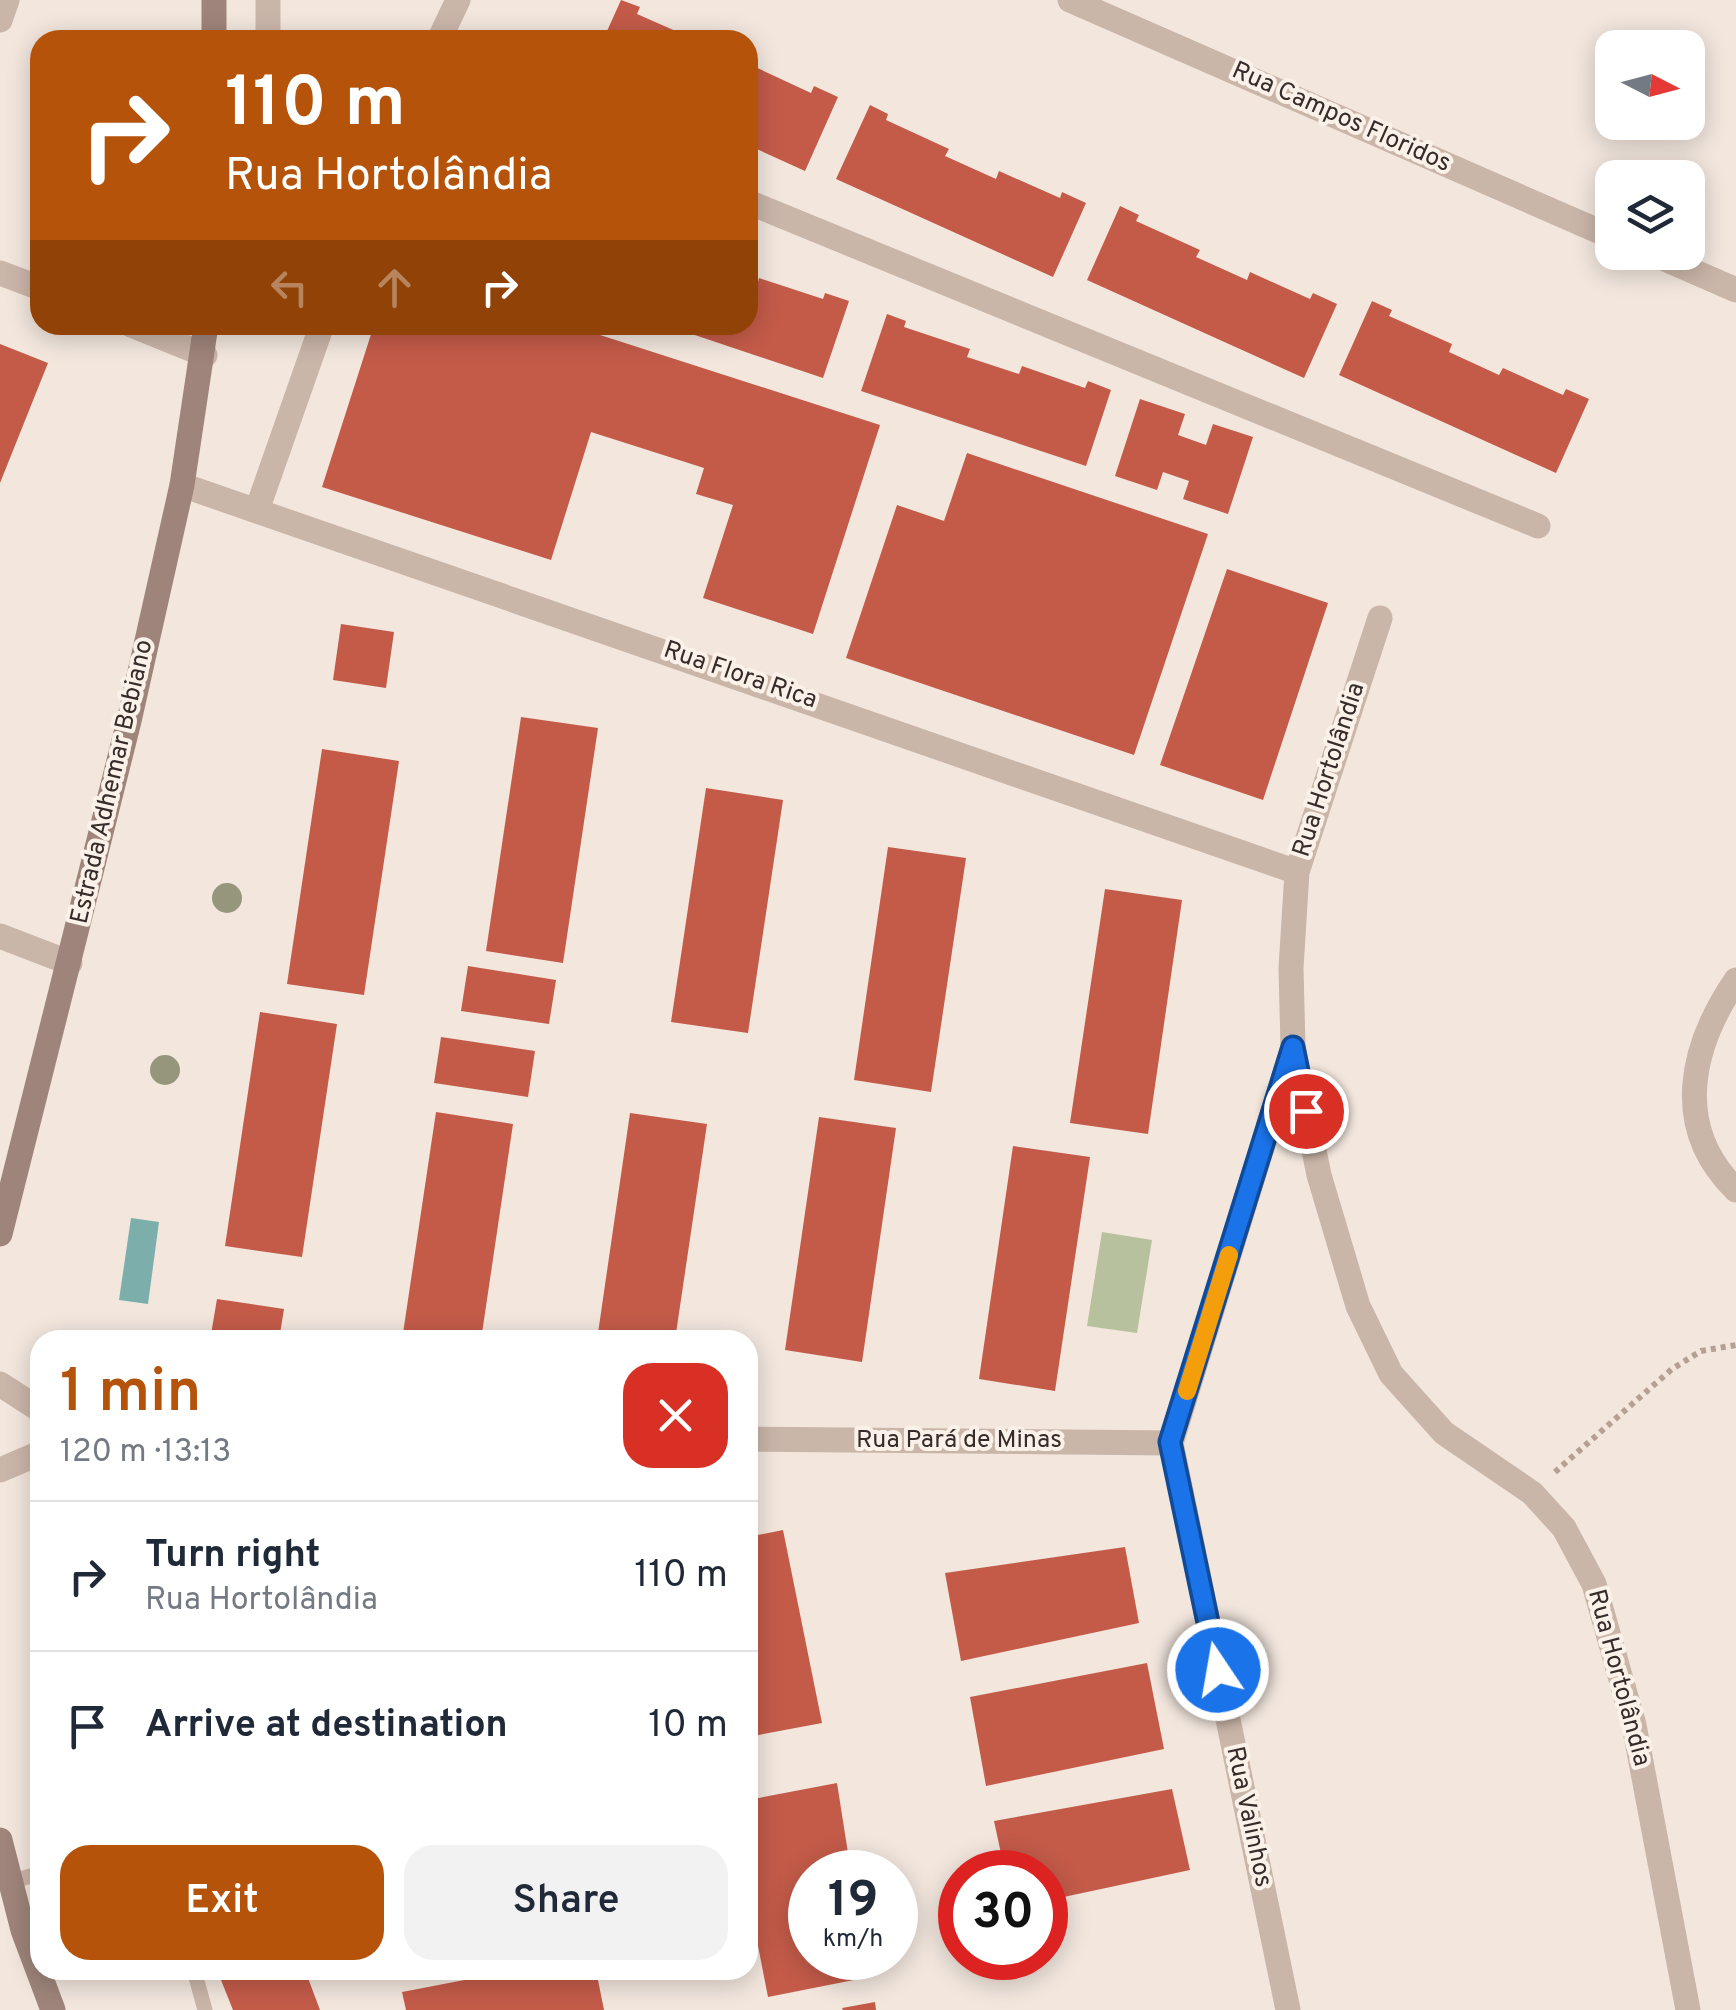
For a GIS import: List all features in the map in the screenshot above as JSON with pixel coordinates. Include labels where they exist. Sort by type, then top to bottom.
[{"type":"main road","points":[[214,0],[214,30]]},
{"type":"main road","name":"Estrada Adhemar Bebiano","points":[[0,1234],[70,963],[182,485],[206,335]]},
{"type":"main road","points":[[0,1840],[30,1940]]},
{"type":"main road","points":[[43,1980],[53,2010]]},
{"type":"street","points":[[0,20],[7,0]]},
{"type":"street","points":[[268,0],[268,30]]},
{"type":"street","points":[[444,30],[458,0]]},
{"type":"street","name":"Rua Campos Floridos","points":[[1070,0],[1595,229]]},
{"type":"street","points":[[758,206],[1538,526]]},
{"type":"street","points":[[1690,270],[1736,290]]},
{"type":"street","points":[[0,273],[30,284]]},
{"type":"street","points":[[156,335],[205,355]]},
{"type":"street","points":[[257,510],[318,335]]},
{"type":"street","name":"Rua Flora Rica","points":[[182,485],[1297,872]]},
{"type":"street","name":"Rua Hortolândia","points":[[1380,618],[1297,872],[1291,968],[1293,1047],[1320,1175],[1358,1306],[1391,1374],[1444,1433],[1532,1492],[1564,1528],[1594,1584],[1634,1725],[1688,2010]]},
{"type":"street","points":[[0,936],[70,963]]},
{"type":"street","points":[[1736,980],[1696,1056],[1694,1105],[1704,1142],[1736,1190]]},
{"type":"street","name":"Rua Valinhos","points":[[1288,2010],[1170,1442],[1293,1047]]},
{"type":"street","points":[[0,1384],[30,1404]]},
{"type":"street","name":"Rua Pará de Minas","points":[[758,1440],[1170,1442]]},
{"type":"street","points":[[0,1470],[30,1457]]},
{"type":"lane","points":[[11,1882],[30,1876]]},
{"type":"lane","points":[[196,1980],[204,2010]]},
{"type":"path","points":[[1532,1492],[1672,1370],[1701,1351],[1736,1345]]},
{"type":"green space","points":[[1102,1232],[1152,1240],[1137,1333],[1087,1326]]},
{"type":"water","points":[[131,1218],[159,1222],[148,1304],[119,1300]]},
{"type":"building","points":[[621,0],[640,7],[637,14],[673,30],[608,30]]},
{"type":"building","points":[[758,68],[811,93],[814,86],[838,97],[805,171],[758,150]]},
{"type":"building","points":[[870,105],[888,114],[886,120],[949,149],[945,156],[996,179],[999,171],[1060,198],[1062,192],[1086,203],[1053,277],[836,179]]},
{"type":"building","points":[[1120,206],[1139,215],[1136,221],[1200,250],[1196,257],[1247,280],[1250,272],[1310,299],[1313,293],[1337,304],[1304,378],[1087,280]]},
{"type":"building","points":[[759,278],[823,299],[825,293],[849,301],[823,378],[695,335],[758,335]]},
{"type":"building","points":[[1372,301],[1392,310],[1389,316],[1452,344],[1449,352],[1499,375],[1503,368],[1563,395],[1566,389],[1589,399],[1556,473],[1339,375]]},
{"type":"building","points":[[887,314],[906,321],[904,327],[970,349],[967,357],[1019,374],[1022,366],[1085,388],[1088,381],[1111,390],[1086,466],[861,391]]},
{"type":"building","points":[[371,335],[600,335],[880,425],[813,634],[703,598],[733,505],[696,494],[704,468],[591,432],[551,560],[322,487]]},
{"type":"building","points":[[0,344],[48,363],[0,483]]},
{"type":"building","points":[[1140,399],[1185,414],[1178,435],[1206,445],[1213,424],[1253,437],[1228,514],[1183,499],[1189,481],[1163,472],[1157,490],[1115,476]]},
{"type":"building","points":[[967,453],[1208,534],[1134,755],[846,658],[897,505],[944,521]]},
{"type":"building","points":[[1227,569],[1328,603],[1263,800],[1160,765]]},
{"type":"building","points":[[341,624],[394,632],[386,688],[333,680]]},
{"type":"building","points":[[521,717],[598,728],[563,963],[486,951]]},
{"type":"building","points":[[322,749],[399,761],[364,995],[287,984]]},
{"type":"building","points":[[706,788],[783,800],[748,1033],[671,1022]]},
{"type":"building","points":[[888,847],[966,858],[931,1092],[854,1080]]},
{"type":"building","points":[[1105,889],[1182,900],[1148,1134],[1070,1123]]},
{"type":"building","points":[[468,966],[556,980],[549,1024],[461,1011]]},
{"type":"building","points":[[260,1012],[337,1024],[302,1257],[225,1246]]},
{"type":"building","points":[[441,1037],[535,1051],[528,1097],[434,1083]]},
{"type":"building","points":[[436,1112],[513,1124],[482,1330],[403,1330]]},
{"type":"building","points":[[630,1113],[707,1124],[676,1330],[598,1330]]},
{"type":"building","points":[[819,1117],[896,1128],[862,1362],[785,1350]]},
{"type":"building","points":[[1013,1146],[1090,1157],[1055,1391],[979,1379]]},
{"type":"building","points":[[217,1299],[284,1309],[281,1330],[212,1330]]},
{"type":"building","points":[[783,1530],[822,1723],[758,1735],[758,1535]]},
{"type":"building","points":[[1125,1547],[1139,1623],[961,1661],[945,1573]]},
{"type":"building","points":[[1147,1663],[1164,1749],[986,1786],[970,1697]]},
{"type":"building","points":[[837,1783],[848,1850],[788,1850],[788,1980],[854,1980],[768,1997],[758,1946],[758,1798]]},
{"type":"building","points":[[1172,1789],[1190,1870],[1068,1896],[1068,1850],[1000,1850],[994,1821]]},
{"type":"building","points":[[221,1980],[309,1980],[320,2010],[233,2010]]},
{"type":"building","points":[[464,1980],[598,1980],[604,2010],[406,2010],[402,1992]]},
{"type":"building","points":[[875,2002],[876,2010],[842,2008]]},
{"type":"slow traffic","points":[[1187,1391],[1229,1255]]},
{"type":"route","points":[[1218,1670],[1170,1442],[1293,1047],[1306,1111]]}]
